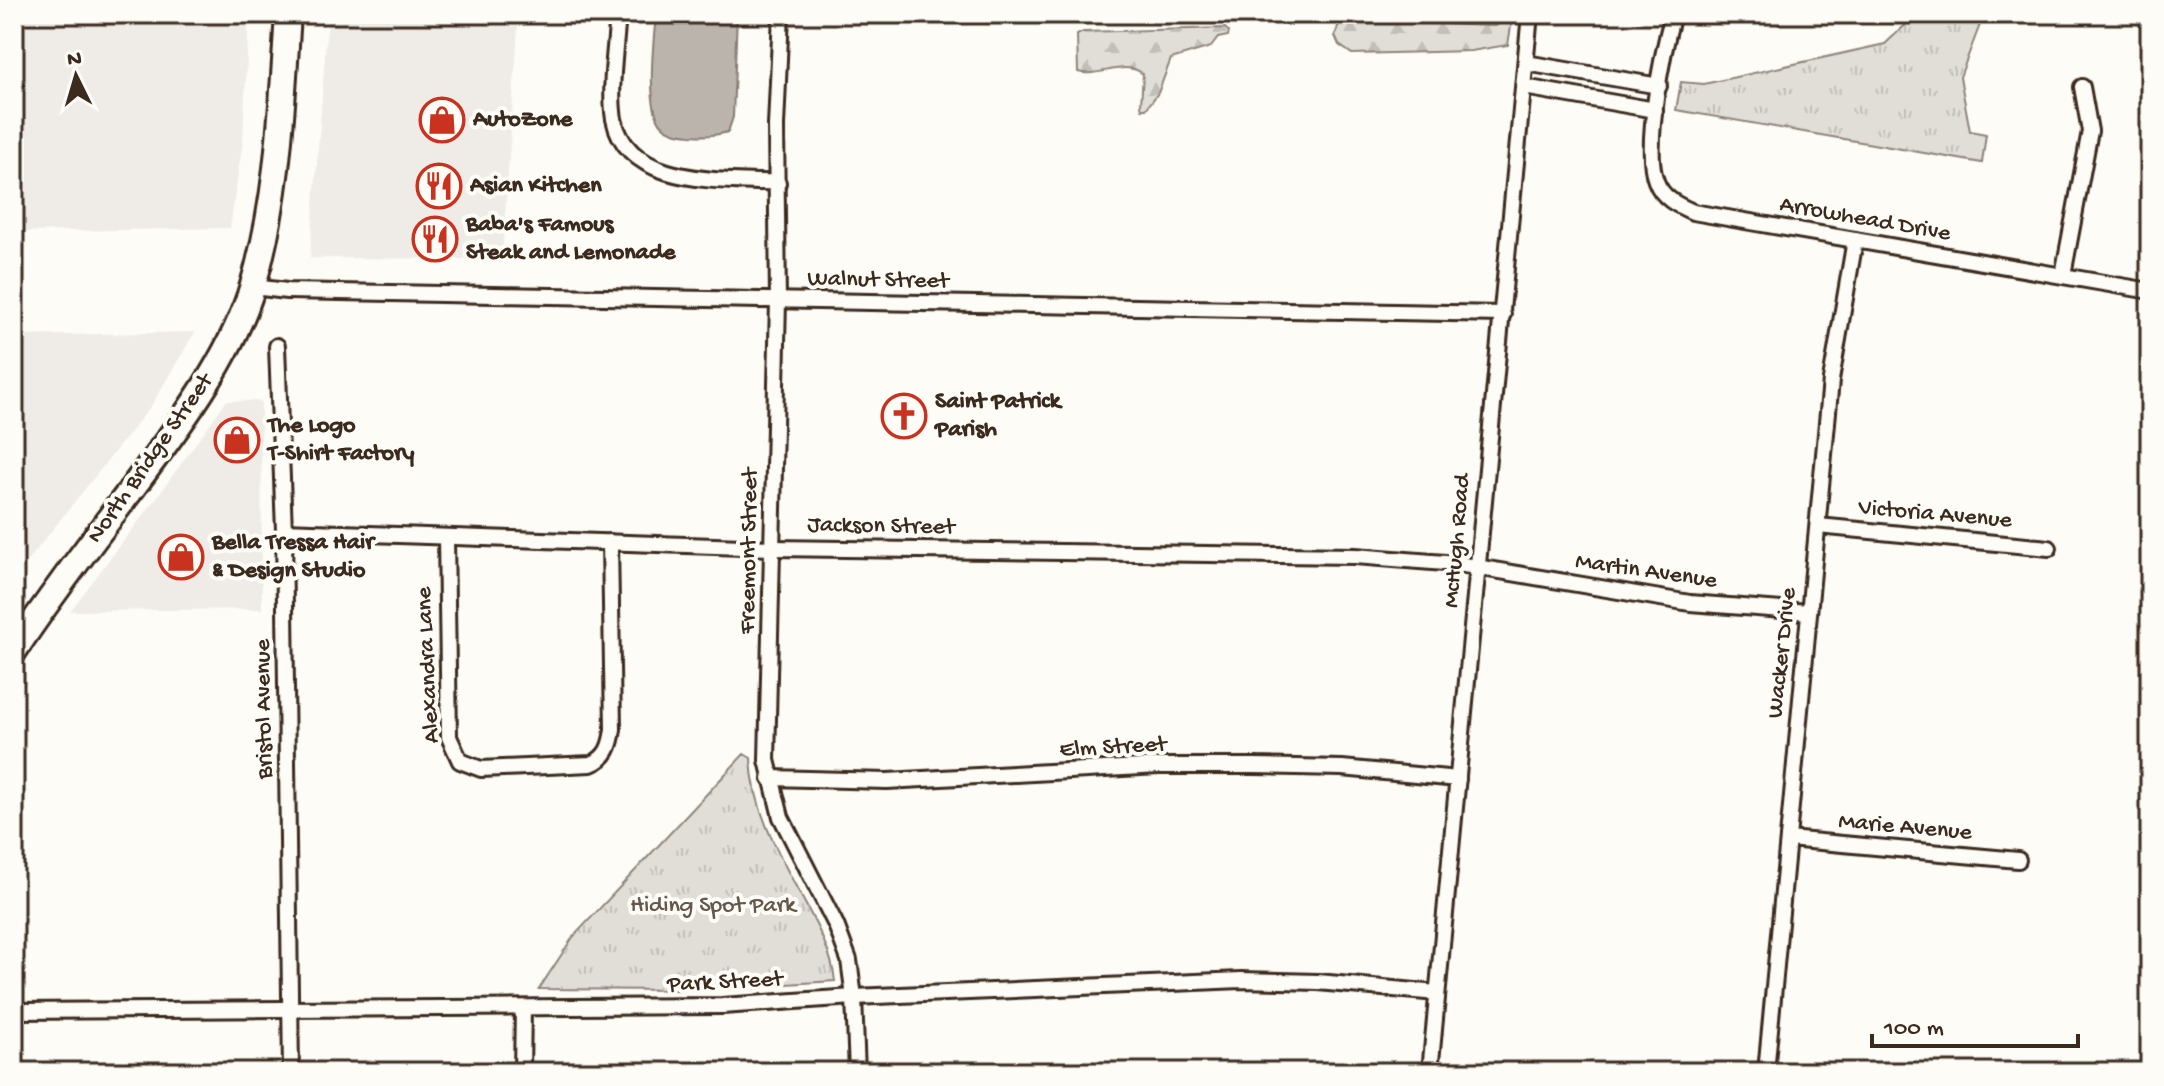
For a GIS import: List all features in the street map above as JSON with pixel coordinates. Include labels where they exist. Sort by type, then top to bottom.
[{"type":"highway","name":"North Bridge Street","points":[[14,651],[197,401],[253,287],[279,148],[288,14]]},
{"type":"street","points":[[618,14],[614,119],[626,148],[649,165],[678,176],[778,183]]},
{"type":"street","name":"Freemont Street","points":[[781,14],[776,126],[778,301],[767,743],[774,798],[787,831],[836,925],[849,960],[857,1072]]},
{"type":"street","name":"McHugh Road","points":[[1430,1072],[1530,14]]},
{"type":"street","name":"Arrowhead Drive","points":[[1673,14],[1655,110],[1650,160],[1656,184],[1670,201],[1693,212],[2150,291]]},
{"type":"street","points":[[1526,63],[1659,86]]},
{"type":"street","points":[[1524,87],[1655,110]]},
{"type":"street","points":[[2063,275],[2090,131],[2082,87]]},
{"type":"street","name":"Wacker Drive","points":[[1766,1072],[1831,380],[1855,240]]},
{"type":"street","name":"Walnut Street","points":[[253,287],[287,291],[1503,314]]},
{"type":"street","name":"Bristol Avenue","points":[[277,346],[284,531],[291,1072]]},
{"type":"street","name":"Victoria Avenue","points":[[1818,526],[2049,548]]},
{"type":"street","name":"Jackson Street","points":[[284,531],[772,548],[1355,556],[1477,566]]},
{"type":"street","name":"Alexandra Lane","points":[[446,537],[449,737],[460,761],[481,769],[591,764],[607,752],[613,729],[610,542]]},
{"type":"street","name":"Martin Avenue","points":[[1477,566],[1690,603],[1809,612]]},
{"type":"street","name":"Elm Street","points":[[770,778],[887,781],[1159,766],[1254,766],[1342,768],[1458,779]]},
{"type":"street","name":"Marie Avenue","points":[[1788,839],[2018,860]]},
{"type":"street","name":"Park Street","points":[[14,1011],[722,1006],[1241,980],[1318,982],[1437,993]]},
{"type":"street","points":[[522,1072],[523,1008]]},
{"type":"shaded area","points":[[14,14],[249,14],[243,140],[230,228],[14,232]]},
{"type":"shaded area","points":[[328,14],[519,14],[502,259],[310,258]]},
{"type":"shaded area","points":[[656,14],[737,14],[733,117],[728,132],[680,134],[662,125],[657,116],[652,88]]},
{"type":"shaded area","points":[[195,332],[151,406],[14,578],[14,336]]},
{"type":"shaded area","points":[[226,401],[261,401],[262,609],[70,611],[158,496]]},
{"type":"green space","points":[[1499,14],[1513,14],[1508,45],[1471,51],[1352,54],[1339,45],[1335,36],[1340,20],[1495,26],[1499,24]]},
{"type":"green space","points":[[1917,14],[1984,14],[1960,77],[1970,131],[1986,134],[1982,163],[1676,110],[1681,82],[1704,84],[1885,44]]},
{"type":"green space","points":[[1225,28],[1228,36],[1218,38],[1211,47],[1171,59],[1158,93],[1146,109],[1142,109],[1141,105],[1143,74],[1136,70],[1120,68],[1094,73],[1078,72],[1077,35],[1083,32]]},
{"type":"green space","name":"Hiding Spot Park","points":[[744,754],[751,758],[757,798],[770,836],[820,933],[835,981],[679,990],[539,989],[573,937]]},
{"type":"place","name":"AutoZone","points":[[442,120]]},
{"type":"place","name":"Asian Kitchen","points":[[439,186]]},
{"type":"place","name":"Baba's Famous Steak and Lemonade","points":[[435,239]]},
{"type":"place","name":"Saint Patrick Parish","points":[[904,416]]},
{"type":"place","name":"The Logo T-Shirt Factory","points":[[237,440]]},
{"type":"place","name":"Bella Tressa Hair & Design Studio","points":[[181,557]]}]
